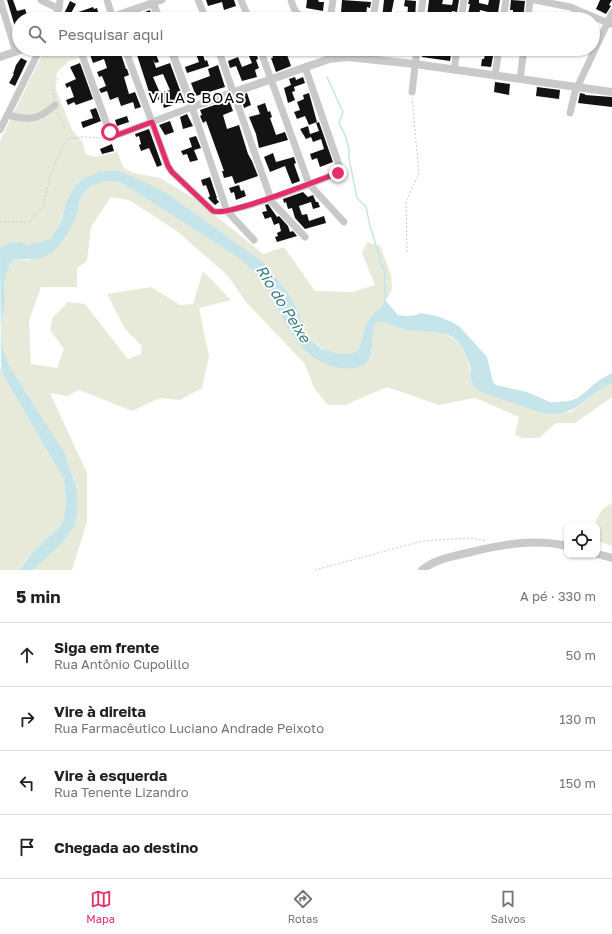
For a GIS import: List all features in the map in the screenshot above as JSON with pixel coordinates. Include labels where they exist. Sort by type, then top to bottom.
[{"type":"street","points":[[0,0],[12,30]]},
{"type":"street","points":[[41,0],[59,9]]},
{"type":"street","points":[[58,12],[60,0]]},
{"type":"street","points":[[107,0],[110,12]]},
{"type":"street","points":[[127,12],[162,0]]},
{"type":"street","points":[[198,0],[203,12]]},
{"type":"street","points":[[241,0],[246,12]]},
{"type":"street","points":[[291,0],[294,10],[296,12]]},
{"type":"street","points":[[331,12],[333,0]]},
{"type":"street","points":[[374,12],[376,0]]},
{"type":"street","points":[[421,12],[423,0]]},
{"type":"street","points":[[462,12],[464,0]]},
{"type":"street","points":[[504,12],[506,0]]},
{"type":"street","points":[[529,12],[530,0]]},
{"type":"street","points":[[535,0],[570,7],[582,12]]},
{"type":"street","points":[[153,2],[157,12]]},
{"type":"street","points":[[600,42],[610,23],[612,13]]},
{"type":"street","points":[[600,19],[610,23]]},
{"type":"street","points":[[0,57],[12,53]]},
{"type":"street","points":[[0,130],[36,56]]},
{"type":"street","points":[[83,56],[110,132],[113,135],[117,135],[329,59],[347,57],[415,64],[612,92]]},
{"type":"street","points":[[128,56],[168,166],[172,172],[213,211],[220,212],[270,198],[338,173],[340,165],[305,67]]},
{"type":"street","points":[[174,56],[227,211],[254,240]]},
{"type":"street","points":[[221,56],[270,198],[272,202],[305,236]]},
{"type":"street","points":[[263,56],[309,184],[344,222]]},
{"type":"street","points":[[412,92],[416,56]]},
{"type":"street","points":[[454,70],[456,56]]},
{"type":"street","points":[[495,76],[498,56]]},
{"type":"street","points":[[520,79],[523,56]]},
{"type":"street","points":[[570,113],[577,87],[593,56]]},
{"type":"street","points":[[7,115],[23,118],[34,118],[42,116],[54,105]]},
{"type":"street","points":[[422,570],[436,561],[505,544],[555,543],[564,545]]},
{"type":"street","points":[[600,555],[612,558]]},
{"type":"path","points":[[407,252],[406,202],[419,173],[412,92]]},
{"type":"path","points":[[0,222],[29,222],[43,207],[52,169],[67,139],[83,137],[109,138],[113,135]]},
{"type":"path","points":[[314,570],[423,540],[471,538],[491,542]]},
{"type":"green space","points":[[42,56],[81,56],[82,58],[69,61],[57,72],[55,87],[72,130],[83,142],[85,154],[95,157],[117,152],[124,168],[134,173],[160,178],[195,199],[263,254],[284,247],[315,291],[353,292],[375,285],[362,253],[367,242],[380,246],[391,275],[392,289],[386,301],[379,309],[375,311],[366,324],[359,349],[356,352],[351,354],[340,354],[327,351],[310,340],[302,327],[296,306],[289,294],[264,263],[120,171],[73,189],[66,202],[61,223],[50,239],[28,245],[21,242],[10,243],[0,247],[0,141]]},
{"type":"green space","points":[[105,181],[120,182],[250,266],[257,273],[296,340],[313,356],[338,368],[372,352],[374,326],[376,323],[380,322],[405,330],[436,332],[454,339],[460,344],[464,351],[472,382],[542,413],[552,414],[570,412],[602,387],[612,383],[612,397],[575,423],[556,423],[539,438],[523,438],[515,435],[519,417],[475,398],[439,405],[387,387],[345,405],[328,405],[314,388],[305,364],[246,302],[227,275],[177,231],[129,200],[111,197],[91,227],[87,261],[77,268],[77,287],[41,287],[29,321],[31,364],[57,368],[64,349],[50,330],[53,317],[68,302],[85,304],[128,359],[141,354],[142,346],[125,329],[107,294],[151,287],[180,305],[193,304],[203,271],[231,300],[199,308],[209,357],[202,388],[180,400],[160,398],[132,411],[79,390],[67,396],[50,393],[87,473],[87,522],[72,570],[33,570],[44,559],[77,515],[76,485],[68,465],[66,454],[8,363],[2,344],[1,323],[4,283],[10,264],[16,259],[28,260],[54,252],[70,231],[77,216],[79,202],[84,192],[92,186]]},
{"type":"green space","points":[[0,366],[1,371],[64,480],[66,499],[65,520],[59,528],[26,560],[19,570],[0,570]]},
{"type":"green space","points":[[612,503],[612,546],[600,542],[600,522],[596,522],[601,512]]},
{"type":"water","name":"Rio do Peixe","points":[[100,171],[120,171],[165,192],[264,263],[289,294],[296,306],[304,332],[310,340],[322,349],[340,354],[351,354],[356,352],[359,349],[366,324],[375,311],[379,309],[386,301],[398,315],[407,316],[421,313],[450,321],[460,327],[487,357],[493,382],[496,385],[527,392],[550,402],[555,402],[569,401],[578,398],[598,381],[612,373],[612,383],[602,388],[580,405],[564,413],[542,413],[478,390],[471,380],[470,367],[465,352],[453,337],[437,332],[405,330],[380,322],[376,323],[374,328],[371,354],[364,365],[349,368],[337,367],[322,362],[311,356],[302,348],[288,328],[265,285],[256,273],[241,260],[120,182],[105,181],[92,186],[84,192],[79,202],[77,216],[70,231],[54,252],[40,259],[16,259],[10,264],[4,283],[5,304],[1,323],[2,344],[8,363],[66,454],[68,465],[76,485],[77,495],[77,515],[73,528],[60,545],[33,570],[19,570],[33,552],[59,528],[64,520],[66,499],[64,480],[1,371],[0,247],[10,243],[21,242],[28,245],[50,239],[61,223],[66,202],[73,189],[80,181]]},
{"type":"building","points":[[7,0],[13,0],[17,11],[25,9],[26,12],[12,12],[12,17]]},
{"type":"building","points":[[206,0],[234,0],[236,6],[224,10],[222,2],[208,6]]},
{"type":"building","points":[[307,0],[318,0],[319,2],[324,2],[323,11],[306,8]]},
{"type":"building","points":[[342,0],[371,2],[370,8],[367,7],[366,12],[341,12]]},
{"type":"building","points":[[384,0],[394,0],[392,12],[383,12]]},
{"type":"building","points":[[405,0],[416,1],[415,12],[408,12],[408,7],[404,6]]},
{"type":"building","points":[[429,0],[443,0],[442,4],[452,5],[453,0],[459,0],[457,12],[428,12]]},
{"type":"building","points":[[469,0],[479,0],[479,3],[488,5],[489,0],[500,0],[498,12],[480,10],[480,12],[468,12],[470,4],[468,4]]},
{"type":"building","points":[[511,0],[525,1],[524,12],[513,12],[513,10],[510,10]]},
{"type":"building","points":[[600,0],[612,0],[609,5],[611,6],[606,14],[596,9]]},
{"type":"building","points":[[70,1],[76,4],[72,12],[65,12]]},
{"type":"building","points":[[93,7],[94,9],[97,8],[98,12],[79,12]]},
{"type":"building","points":[[90,56],[122,56],[129,75],[124,77],[129,94],[135,92],[141,107],[135,109],[133,102],[121,106],[118,97],[110,100],[107,91],[101,93],[99,89],[106,86],[102,76],[99,77],[97,72],[107,68],[104,59],[93,63]]},
{"type":"building","points":[[137,56],[157,56],[159,62],[155,63],[153,59],[156,68],[170,63],[184,101],[164,108],[161,99],[156,100],[154,94],[150,95]],"holes":[[[163,74],[170,90],[160,93],[153,77]]]},
{"type":"building","points":[[197,56],[203,56],[205,61],[207,60],[209,66],[187,73],[185,67],[199,62]]},
{"type":"building","points":[[249,56],[257,56],[258,59],[256,60],[259,68],[255,70],[257,77],[242,81],[236,66],[230,68],[228,61],[238,57],[242,67],[252,63]]},
{"type":"building","points":[[272,56],[287,56],[291,66],[276,72],[271,58],[273,58]]},
{"type":"building","points":[[422,56],[451,56],[450,61]]},
{"type":"building","points":[[485,56],[493,56],[491,67],[481,66],[482,59],[484,59]]},
{"type":"building","points":[[21,58],[27,61],[15,86],[9,83],[14,74],[16,65]]},
{"type":"building","points":[[80,63],[93,99],[76,105],[74,102],[68,105],[66,100],[74,97],[70,86],[67,88],[65,84],[76,79],[70,67]]},
{"type":"building","points":[[218,65],[225,87],[196,96],[191,83],[210,76],[208,69]]},
{"type":"building","points":[[295,77],[296,80],[303,77],[305,83],[294,87],[295,91],[292,92],[295,100],[288,103],[284,88],[291,85],[289,79]]},
{"type":"building","points":[[495,82],[510,84],[509,95],[494,92]]},
{"type":"building","points":[[537,87],[560,90],[559,99],[536,96]]},
{"type":"building","points":[[247,93],[251,105],[244,108],[242,101],[244,100],[242,95]]},
{"type":"building","points":[[309,93],[317,122],[309,125],[305,116],[297,119],[294,112],[300,110],[297,102],[304,99],[303,95]]},
{"type":"building","points":[[580,93],[585,95],[612,97],[612,107],[578,103]]},
{"type":"building","points":[[229,100],[233,111],[223,115],[227,129],[239,125],[248,154],[258,176],[235,184],[232,176],[224,178],[222,171],[224,171],[206,121],[203,123],[200,116],[202,115],[200,110]]},
{"type":"building","points":[[265,103],[268,112],[270,111],[272,117],[270,118],[276,135],[285,132],[288,140],[259,148],[256,134],[249,117],[260,114],[257,106]]},
{"type":"building","points":[[96,108],[101,121],[83,128],[81,122],[93,118],[90,110]]},
{"type":"building","points":[[187,114],[193,126],[183,129],[180,117]]},
{"type":"building","points":[[127,116],[129,122],[117,126],[115,120]]},
{"type":"building","points":[[170,121],[174,132],[165,135],[159,125]]},
{"type":"building","points":[[319,122],[333,162],[320,167],[317,158],[312,160],[310,154],[324,149],[321,139],[313,142],[311,137],[306,139],[300,129],[308,126],[310,134],[319,131],[316,123]]},
{"type":"building","points":[[149,129],[162,165],[157,167],[149,148],[141,151],[139,136],[136,137],[135,134]]},
{"type":"building","points":[[196,136],[201,148],[194,150],[198,160],[190,162],[187,154],[183,155],[181,151],[192,147],[189,138]]},
{"type":"building","points":[[112,144],[114,151],[102,154],[100,149]]},
{"type":"building","points":[[273,153],[276,162],[294,157],[296,163],[294,164],[300,181],[292,184],[285,166],[270,172],[264,157]]},
{"type":"building","points":[[210,177],[216,198],[219,202],[215,205],[208,198],[210,196],[206,185],[203,186],[201,180]]},
{"type":"building","points":[[239,185],[241,191],[244,190],[246,196],[236,200],[234,192],[231,193],[229,188]]},
{"type":"building","points":[[303,192],[308,197],[313,195],[320,207],[313,209],[311,202],[299,206],[302,215],[307,214],[309,221],[324,216],[326,223],[305,229],[295,218],[292,208],[288,209],[286,202],[284,203],[283,199]]},
{"type":"building","points":[[268,204],[277,217],[279,216],[288,226],[290,232],[293,231],[297,236],[277,242],[275,237],[278,236],[277,233],[281,231],[279,223],[274,225],[271,217],[265,219],[262,212],[267,211],[265,205]]},
{"type":"waterway","points":[[327,77],[343,112],[339,123],[345,135],[349,149],[349,158],[357,198],[366,207],[370,226],[385,274],[385,305]]},
{"type":"district","name":"VILAS BOAS","points":[[197,98]]},
{"type":"route","points":[[110,132],[113,135],[117,135],[152,122],[168,166],[172,172],[213,211],[216,212],[227,211],[270,198],[338,173]]}]
